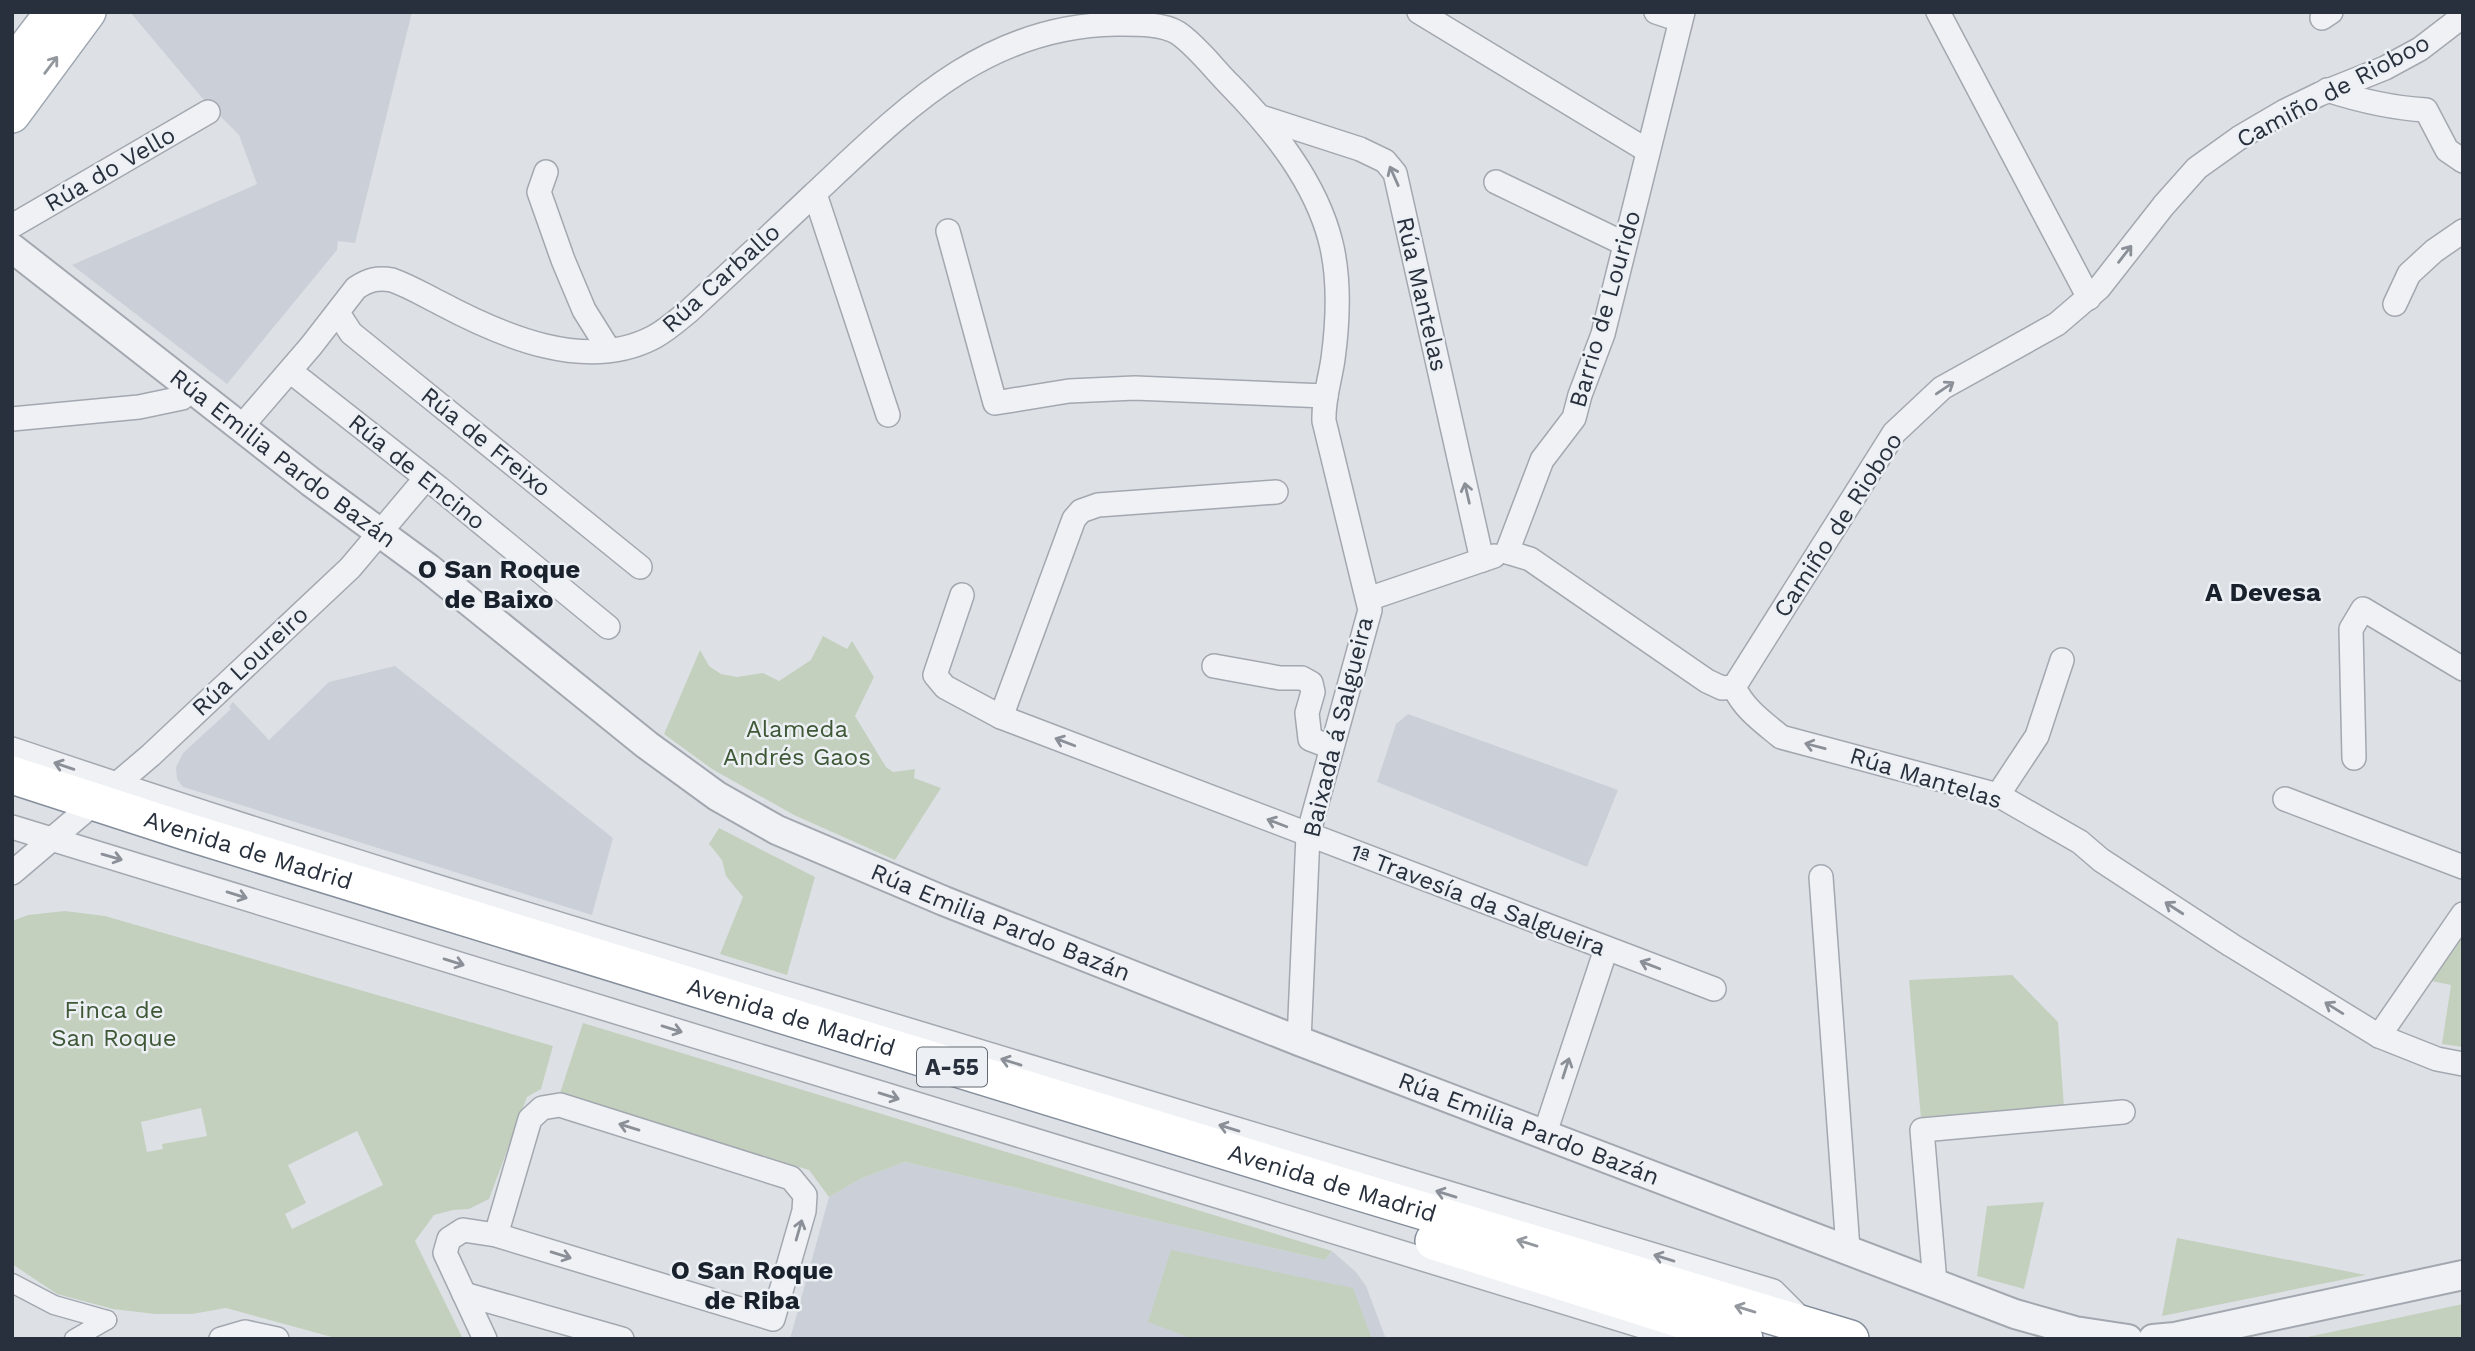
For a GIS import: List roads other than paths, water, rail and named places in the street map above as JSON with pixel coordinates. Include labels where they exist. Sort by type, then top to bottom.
[{"type":"highway","name":"Avenida de Madrid","points":[[12,775],[84,812],[1744,1339]]},
{"type":"highway","name":"Avenida de Madrid","points":[[12,800],[84,812],[1850,1339]]},
{"type":"main road","points":[[12,66],[53,12]]},
{"type":"main road","points":[[12,115],[88,12]]},
{"type":"street","points":[[1419,12],[1648,151]]},
{"type":"street","points":[[1656,12],[1682,16]]},
{"type":"street","points":[[1938,12],[2089,298]]},
{"type":"street","name":"Barrio de Lourido","points":[[1507,552],[1542,460],[1573,418],[1603,334],[1682,16]]},
{"type":"street","name":"Camiño de Rioboo","points":[[1734,687],[1894,433],[1942,388],[2057,324],[2089,298],[2197,168],[2239,138],[2284,111],[2327,90],[2385,68],[2420,49],[2463,16]]},
{"type":"street","name":"Baixada á Salgueira","points":[[1178,22],[1261,117],[1308,184],[1331,244],[1337,306],[1324,421],[1370,610],[1308,835],[1299,1041]]},
{"type":"street","name":"Rúa Carballo","points":[[242,426],[356,288],[364,282],[384,278],[405,285],[474,320],[518,338],[570,350],[609,350],[640,343],[669,328],[909,106],[1002,49],[1030,37],[1061,30],[1100,25],[1178,22]]},
{"type":"street","points":[[2327,90],[2395,108],[2426,110],[2447,150],[2463,161]]},
{"type":"street","name":"Rúa do Vello","points":[[12,226],[208,112]]},
{"type":"street","name":"Rúa Mantelas","points":[[1261,117],[1360,149],[1385,162],[1395,173],[1482,559]]},
{"type":"street","points":[[546,172],[539,192],[563,260],[584,310],[609,350]]},
{"type":"street","points":[[1496,182],[1625,244]]},
{"type":"street","points":[[815,194],[888,415]]},
{"type":"street","points":[[948,231],[995,402],[1069,391],[1135,388],[1326,396]]},
{"type":"street","points":[[2395,304],[2409,274],[2434,251],[2463,231]]},
{"type":"street","name":"Rúa Emilia Pardo Bazán","points":[[12,248],[311,482],[428,568],[647,745],[717,796],[777,830],[944,901],[1299,1041],[2027,1318],[2075,1331],[2128,1339]]},
{"type":"street","name":"Rúa de Freixo","points":[[338,313],[351,333],[640,567]]},
{"type":"street","name":"Rúa de Encino","points":[[290,371],[608,627]]},
{"type":"street","points":[[12,419],[139,407],[182,398],[192,388]]},
{"type":"street","name":"Rúa Loureiro","points":[[12,873],[84,812],[350,568],[426,478]]},
{"type":"street","points":[[1004,718],[1074,519],[1081,511],[1098,505],[1276,492]]},
{"type":"street","points":[[1368,599],[1507,552],[1530,559],[1707,681],[1723,688],[1734,687]]},
{"type":"street","name":"1ª Travesía da Salgueira","points":[[962,595],[935,675],[945,687],[1004,718],[1714,989]]},
{"type":"street","points":[[2354,758],[2351,629],[2363,609],[2463,669]]},
{"type":"street","points":[[1998,796],[2036,736],[2062,660]]},
{"type":"street","points":[[1214,666],[1280,678],[1302,678],[1311,683],[1313,692],[1307,713],[1310,739],[1331,747]]},
{"type":"street","name":"Rúa Mantelas","points":[[1734,687],[1740,700],[1752,713],[1781,737],[1998,796],[2080,842],[2101,860],[2210,931],[2379,1035],[2437,1059],[2463,1064]]},
{"type":"street","points":[[12,749],[84,812]]},
{"type":"street","points":[[2285,799],[2463,867]]},
{"type":"street","points":[[12,827],[84,812]]},
{"type":"street","name":"Avenida de Madrid","points":[[84,812],[172,875],[1684,1339]]},
{"type":"street","points":[[1821,877],[1848,1249]]},
{"type":"street","points":[[2379,1035],[2463,914]]},
{"type":"street","points":[[1545,1133],[1606,949]]},
{"type":"street","points":[[485,1339],[445,1253],[449,1239],[463,1230],[496,1235],[773,1319],[804,1211],[805,1195],[791,1178],[560,1105],[542,1108],[530,1119],[496,1235]]},
{"type":"street","points":[[1935,1283],[1922,1130],[2123,1112]]},
{"type":"street","points":[[2153,1339],[2175,1337],[2463,1275]]},
{"type":"street","points":[[12,1283],[54,1305],[107,1320],[74,1339]]},
{"type":"street","points":[[464,1294],[622,1339]]},
{"type":"street","points":[[221,1339],[245,1332],[277,1339]]},
{"type":"district","name":"O San Roque de Baixo","points":[[499,584]]},
{"type":"district","name":"A Devesa","points":[[2263,592]]},
{"type":"district","name":"O San Roque de Riba","points":[[752,1285]]},
{"type":"park label","name":"Alameda Andrés Gaos","points":[[797,743]]},
{"type":"park label","name":"Finca de San Roque","points":[[114,1024]]}]
